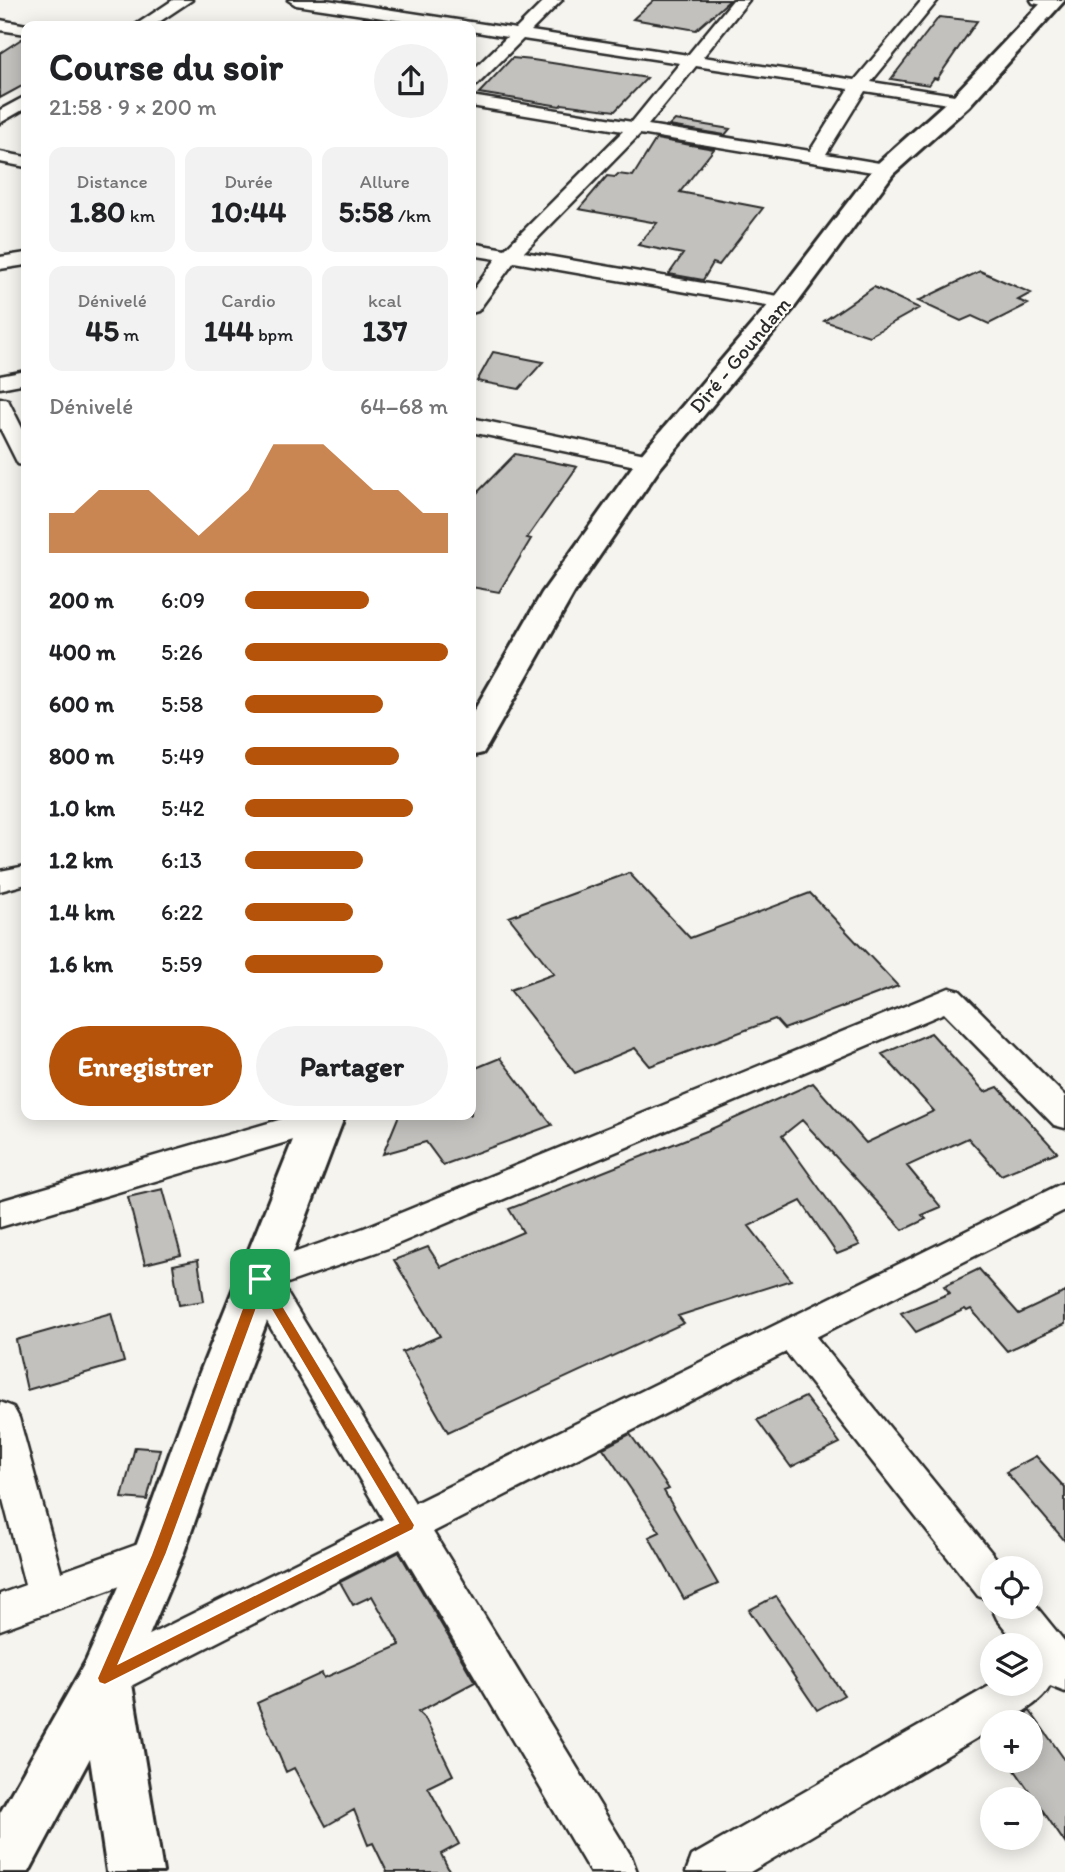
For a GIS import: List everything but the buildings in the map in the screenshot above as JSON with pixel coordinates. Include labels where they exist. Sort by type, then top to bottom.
[{"type":"main road","name":"Diré - Goundam","points":[[476,736],[558,593],[650,462],[784,303],[886,169],[961,101],[1049,1]]},
{"type":"main road","points":[[0,1869],[105,1678],[159,1555],[260,1279],[322,1120]]},
{"type":"main road","points":[[105,1678],[135,1872]]},
{"type":"street","points":[[150,21],[184,0]]},
{"type":"street","points":[[296,0],[369,5],[455,21]]},
{"type":"street","points":[[476,75],[554,0]]},
{"type":"street","points":[[476,300],[508,257],[637,127],[741,0]]},
{"type":"street","points":[[816,157],[861,84],[930,0]]},
{"type":"street","points":[[348,21],[369,5]]},
{"type":"street","points":[[0,25],[21,28]]},
{"type":"street","points":[[476,25],[691,61],[861,84],[961,101]]},
{"type":"street","points":[[476,102],[886,169]]},
{"type":"street","points":[[0,118],[21,104]]},
{"type":"street","points":[[0,157],[21,161]]},
{"type":"street","points":[[476,250],[784,303]]},
{"type":"street","points":[[0,263],[21,260]]},
{"type":"street","points":[[0,382],[21,378]]},
{"type":"street","points":[[0,405],[21,449]]},
{"type":"street","points":[[476,426],[650,462]]},
{"type":"street","points":[[0,881],[21,875]]},
{"type":"street","points":[[615,1872],[260,1279],[376,1238],[949,999],[1065,1116]]},
{"type":"street","points":[[0,1214],[313,1120]]},
{"type":"street","points":[[105,1678],[1065,1195]]},
{"type":"street","points":[[791,1333],[980,1568]]},
{"type":"street","points":[[0,1418],[48,1595]]},
{"type":"street","points":[[0,1612],[159,1555]]},
{"type":"street","points":[[708,1872],[1050,1674],[1019,1619]]},
{"type":"route","points":[[260,1279],[408,1525],[105,1678],[159,1555],[218,1387],[260,1279]]}]
